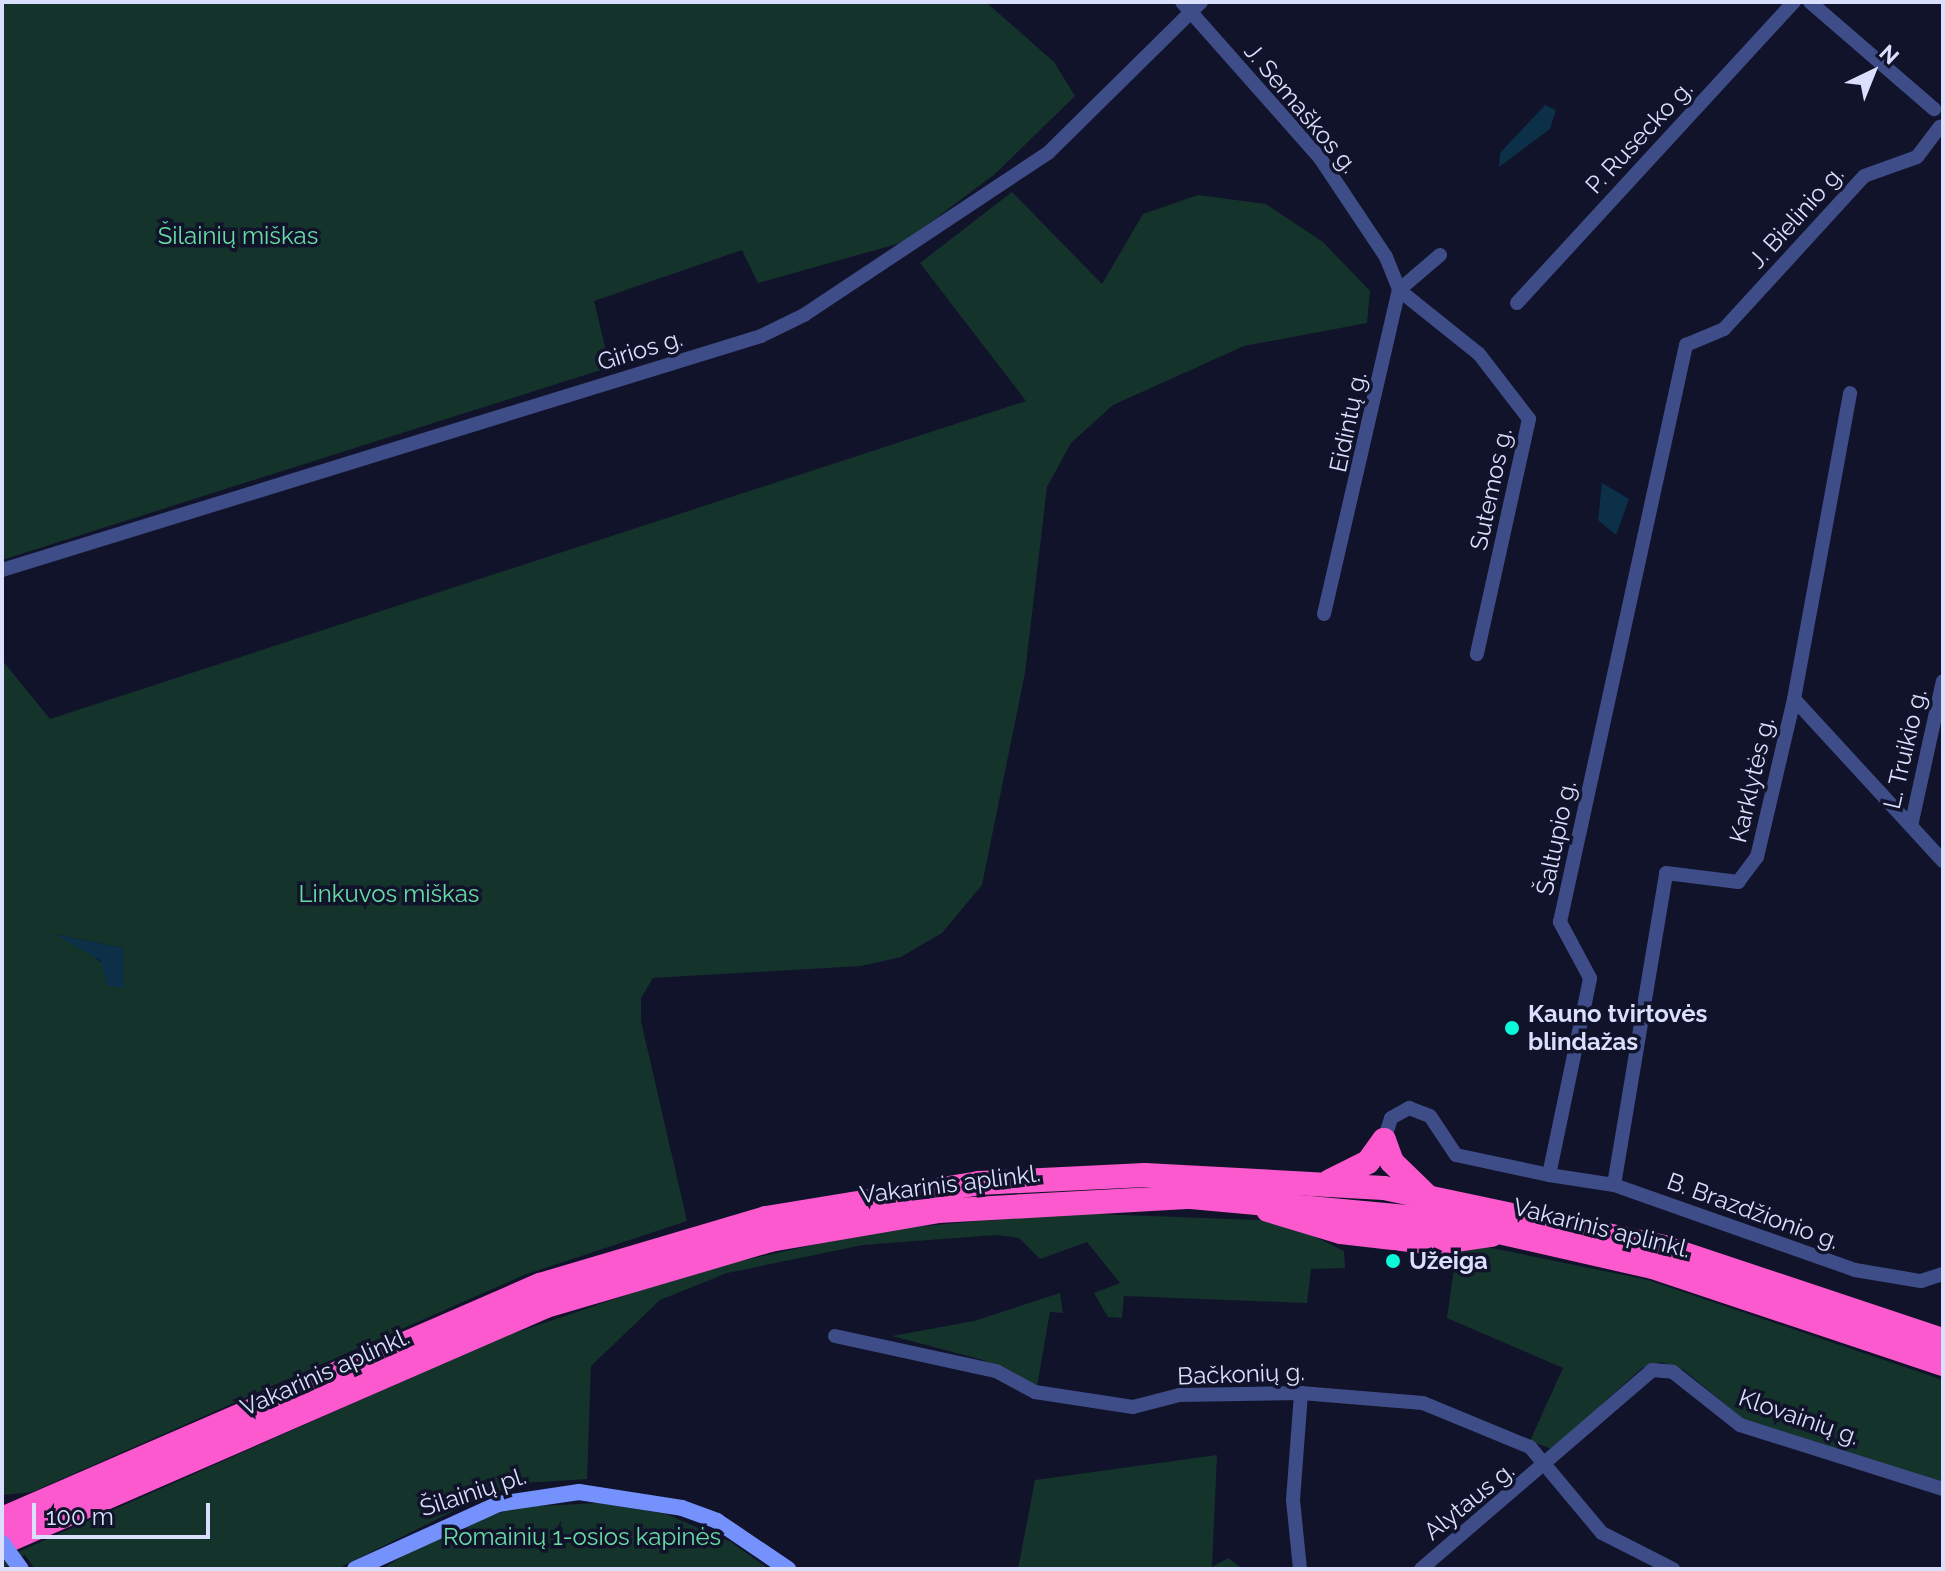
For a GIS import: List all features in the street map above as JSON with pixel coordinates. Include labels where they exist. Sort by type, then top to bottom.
[{"type":"highway","points":[[1326,1182],[1368,1162],[1384,1140]]},
{"type":"highway","points":[[1384,1140],[1392,1162],[1427,1195]]},
{"type":"highway","name":"Vakarinis aplinkl.","points":[[2,1519],[540,1285],[752,1222],[877,1196],[1082,1176],[1326,1182],[1427,1195],[1663,1247],[1943,1340]]},
{"type":"highway","name":"Vakarinis aplinkl.","points":[[2,1543],[546,1306],[658,1270],[770,1240],[938,1211],[1086,1198],[1231,1199],[1341,1232],[1436,1243],[1508,1232],[1718,1287],[1943,1364]]},
{"type":"street","name":"P. Rusecko g.","points":[[1517,303],[1794,2]]},
{"type":"street","points":[[1810,2],[1939,108],[1933,122],[1942,127]]},
{"type":"street","name":"J. Semaškos g.","points":[[1191,5],[1320,158],[1386,257],[1399,290]]},
{"type":"street","name":"Girios g.","points":[[2,570],[761,336],[858,284],[1049,152],[1191,5]]},
{"type":"street","name":"J. Bielinio g.","points":[[1686,345],[1724,329],[1864,176],[1917,157],[1942,127]]},
{"type":"street","points":[[1399,290],[1440,255]]},
{"type":"street","name":"Eidintų g.","points":[[1324,614],[1399,290]]},
{"type":"street","name":"Sutemos g.","points":[[1399,290],[1479,354],[1529,419],[1477,654]]},
{"type":"street","name":"Šaltupio g.","points":[[1549,1175],[1590,978],[1560,922],[1686,345]]},
{"type":"street","name":"Karklytės g.","points":[[1614,1185],[1666,873],[1722,885],[1751,873],[1794,699],[1850,393]]},
{"type":"street","name":"L. Truikio g.","points":[[1911,826],[1943,681]]},
{"type":"street","points":[[1794,699],[1943,861]]},
{"type":"street","points":[[1384,1140],[1399,1110],[1420,1110],[1456,1155],[1549,1175]]},
{"type":"street","name":"B. Brazdžionio g.","points":[[1549,1175],[1614,1185],[1855,1270],[1921,1281],[1943,1274]]},
{"type":"street","name":"Bačkonių g.","points":[[835,1336],[936,1354],[1071,1400],[1133,1407],[1179,1395],[1373,1395],[1472,1418],[1530,1447],[1602,1533],[1635,1562],[1673,1569]]},
{"type":"street","name":"Klovainių g.","points":[[1545,1467],[1652,1370],[1673,1372],[1740,1425],[1943,1489]]},
{"type":"street","points":[[1300,1569],[1293,1500],[1301,1393]]},
{"type":"street","name":"Alytaus g.","points":[[1421,1569],[1545,1467]]},
{"type":"street","name":"Šilainių pl.","points":[[355,1569],[498,1504],[579,1492],[682,1508],[727,1527],[788,1569]]},
{"type":"street","points":[[2,1543],[21,1569]]},
{"type":"green space","name":"Šilainių miškas","points":[[2,2],[986,2],[1054,62],[1075,96],[995,174],[904,242],[758,283],[742,250],[594,301],[610,367],[2,560]]},
{"type":"green space","name":"Linkuvos miškas","points":[[1012,192],[1102,284],[1143,214],[1198,195],[1266,204],[1323,242],[1370,291],[1367,323],[1244,346],[1113,405],[1071,443],[1047,487],[1025,673],[982,885],[942,933],[901,957],[861,966],[653,978],[641,998],[641,1021],[687,1221],[524,1275],[32,1492],[3,1495],[2,660],[50,719],[1026,401],[920,263]],"holes":[[[54,934],[123,948],[123,974],[109,971],[88,950]]]},
{"type":"green space","points":[[1069,1213],[1283,1221],[1344,1251],[1345,1268],[1311,1269],[1307,1303],[1124,1296],[1122,1318],[1108,1317],[1094,1293],[1120,1283],[1087,1242],[1040,1259],[1019,1238],[996,1235],[863,1245],[727,1273],[660,1300],[591,1366],[587,1479],[524,1483],[476,1500],[337,1569],[35,1569],[25,1555],[2,1569],[2,1559],[503,1337],[700,1270],[880,1230]]},
{"type":"green space","points":[[1467,1243],[1648,1280],[1943,1380],[1943,1486],[1744,1420],[1684,1370],[1661,1362],[1642,1368],[1552,1449],[1530,1441],[1563,1368],[1447,1318],[1457,1247]]},
{"type":"green space","points":[[1060,1293],[1063,1313],[1050,1312],[1037,1386],[983,1360],[892,1336],[974,1321]]},
{"type":"green space","points":[[1217,1455],[1212,1567],[1228,1558],[1243,1569],[1018,1569],[1035,1480]]},
{"type":"green space","name":"Romainių 1-osios kapinės","points":[[599,1503],[666,1514],[731,1542],[769,1569],[382,1569],[433,1537],[516,1507]]},
{"type":"water","points":[[1545,105],[1556,110],[1550,129],[1499,167],[1500,153]]},
{"type":"water","points":[[1602,483],[1629,499],[1616,535],[1598,520]]},
{"type":"water","points":[[54,934],[123,948],[124,988],[108,986],[100,960]]},
{"type":"place","name":"Kauno tvirtovės blindažas","points":[[1512,1028]]},
{"type":"place","name":"Užeiga","points":[[1393,1261]]}]
